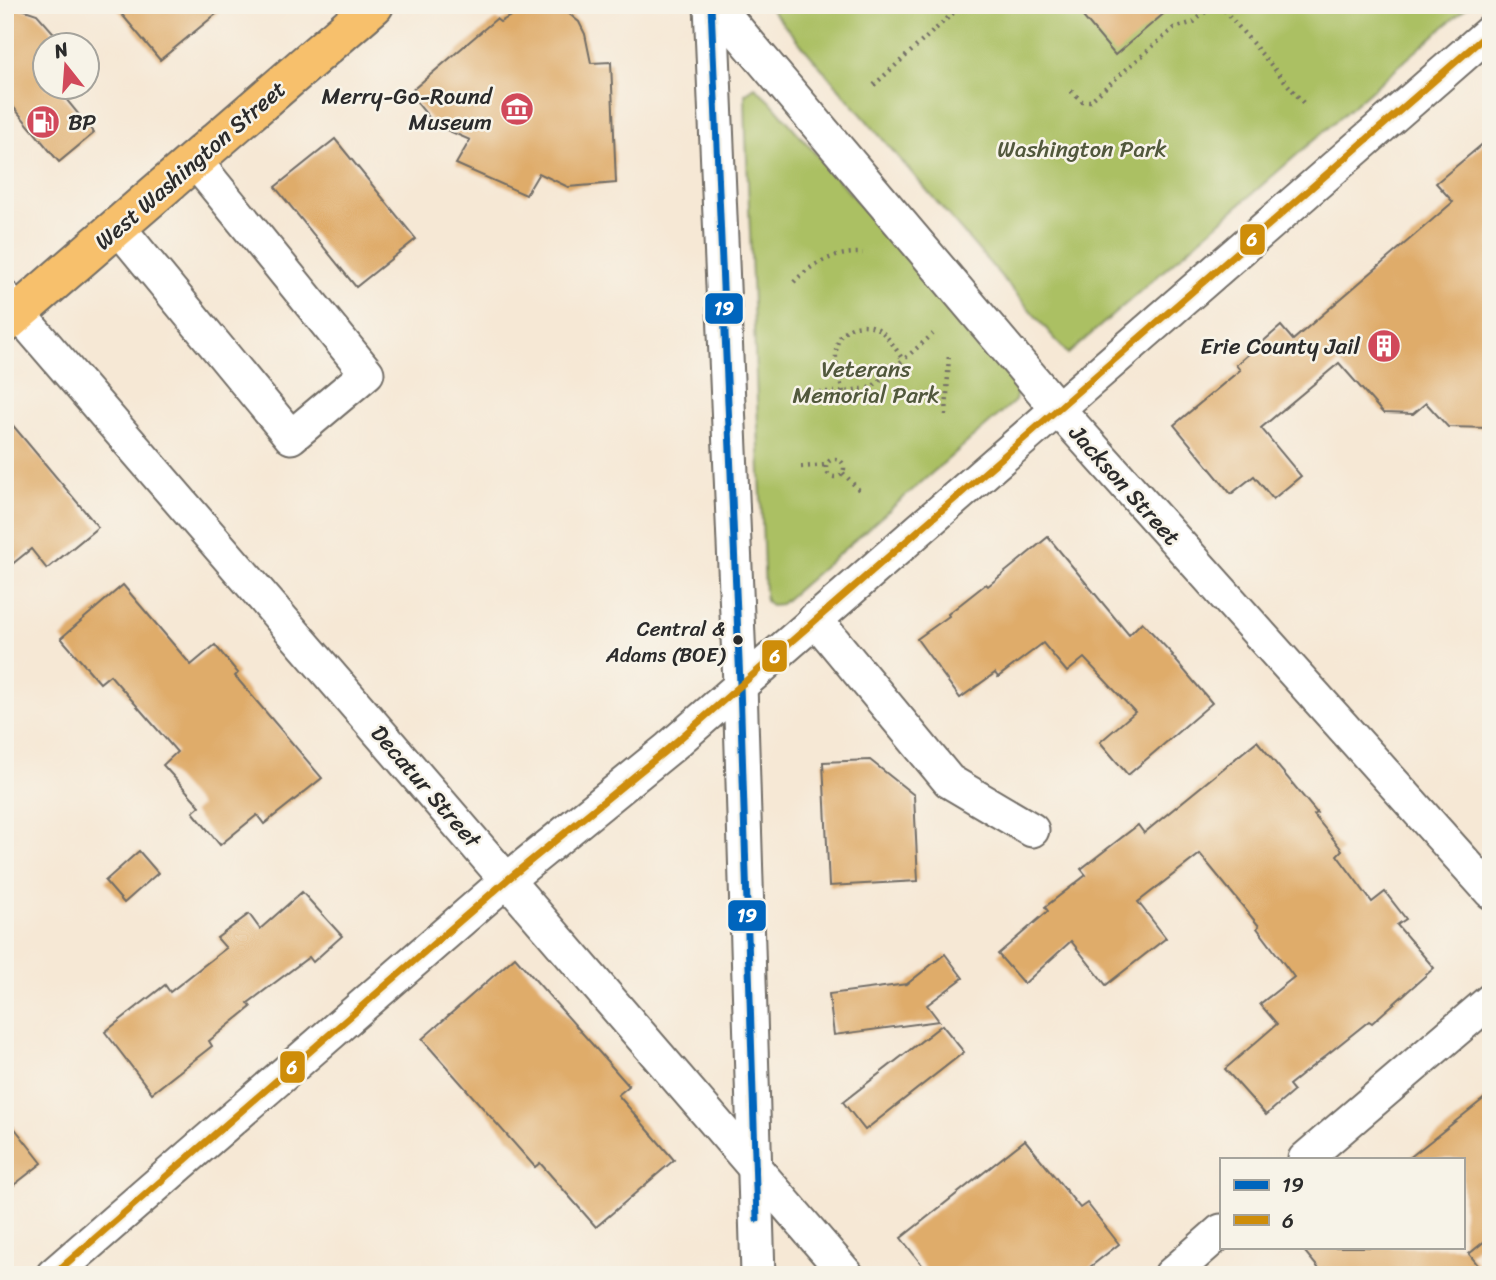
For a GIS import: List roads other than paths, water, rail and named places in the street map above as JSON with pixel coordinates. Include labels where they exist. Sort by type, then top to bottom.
[{"type":"main road","name":"West Washington Street","points":[[10,312],[118,227],[374,5]]},
{"type":"street","points":[[713,5],[740,684],[758,1275]]},
{"type":"street","name":"Jackson Street","points":[[713,5],[1057,408],[1491,892]]},
{"type":"street","points":[[53,1275],[507,880],[669,748],[1491,31]]},
{"type":"street","points":[[118,227],[291,437],[367,373],[195,161]]},
{"type":"street","name":"Decatur Street","points":[[10,312],[507,880],[847,1275]]},
{"type":"street","points":[[815,619],[949,781],[1032,830]]},
{"type":"street","points":[[1306,1158],[1491,1000]]},
{"type":"street","points":[[1171,1275],[1220,1232]]},
{"type":"place","name":"Merry-Go-Round Museum","points":[[517,109]]},
{"type":"place","name":"BP","points":[[43,122]]},
{"type":"place","name":"Erie County Jail","points":[[1384,346]]},
{"type":"place","name":"Central & Adams (BOE)","points":[[738,640]]},
{"type":"park label","name":"Washington Park","points":[[1082,149]]},
{"type":"park label","name":"Veterans Memorial Park","points":[[866,382]]}]
